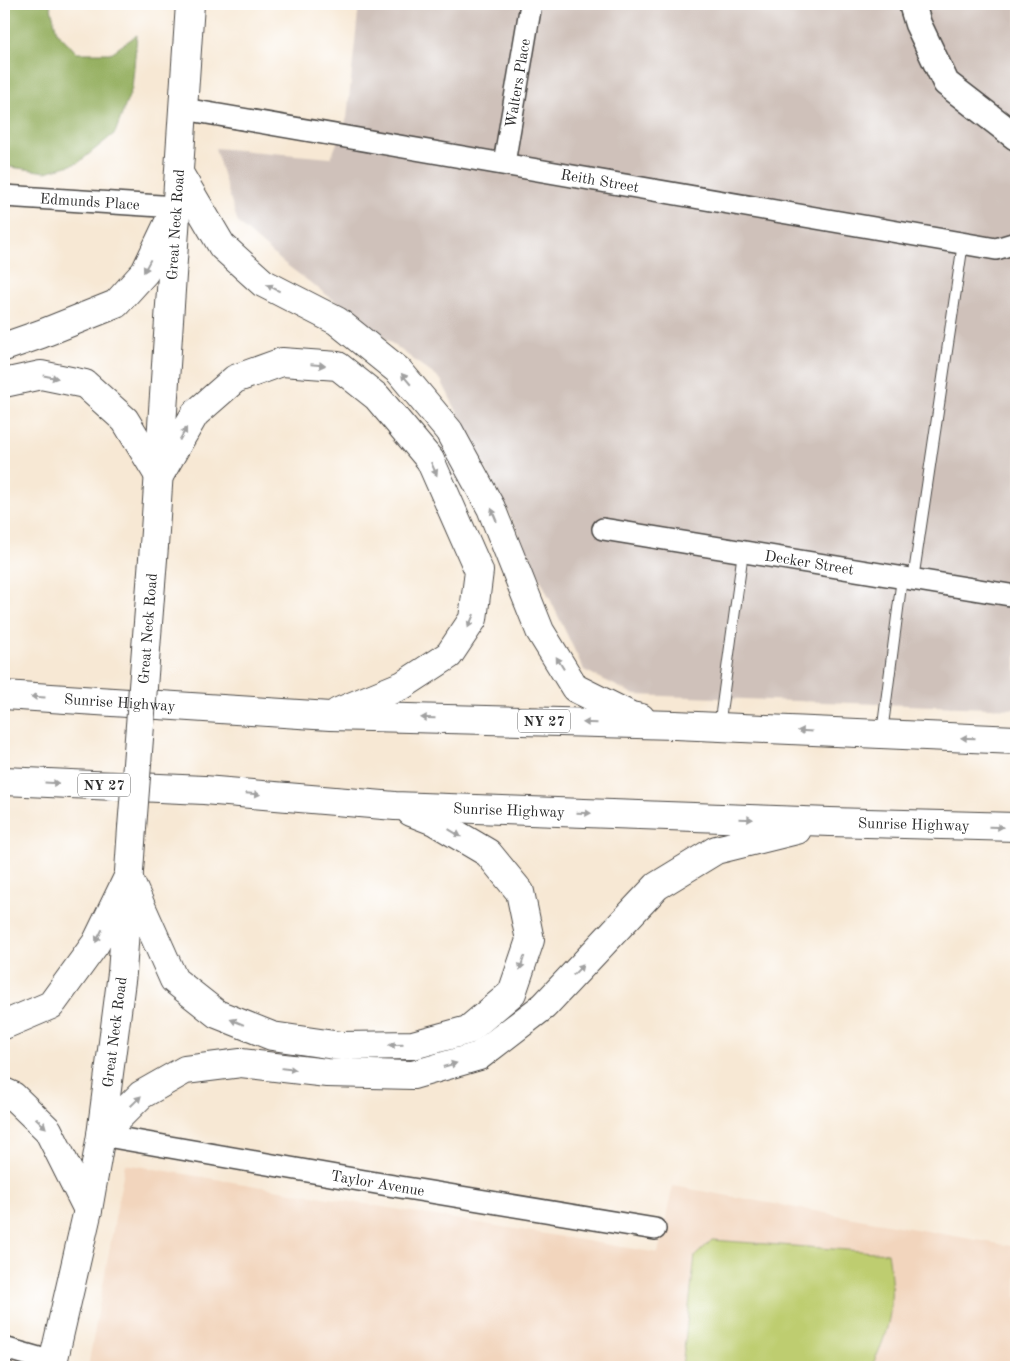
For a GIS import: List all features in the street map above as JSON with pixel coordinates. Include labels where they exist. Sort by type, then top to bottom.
[{"type":"main road","name":"Great Neck Road","points":[[53,1365],[88,1210],[101,1135],[122,973],[159,476],[190,4]]},
{"type":"main road","points":[[179,173],[222,246],[263,283],[337,321],[345,327],[398,371],[449,431],[491,508],[540,631],[575,688],[631,716],[675,725]]},
{"type":"main road","points":[[4,347],[116,304],[145,272],[176,207]]},
{"type":"main road","points":[[4,383],[41,375],[85,384],[125,420],[159,476],[195,414],[235,379],[282,362],[338,366],[377,397],[430,460],[479,571],[473,619],[449,655],[403,685],[330,716]]},
{"type":"main road","name":"Sunrise Highway","points":[[4,695],[330,716],[675,725],[1016,740]]},
{"type":"main road","name":"Sunrise Highway","points":[[4,781],[204,790],[395,806],[1016,827]]},
{"type":"main road","points":[[128,877],[174,980],[217,1014],[272,1036],[341,1046],[412,1045],[468,1030],[512,993],[530,940],[520,892],[488,853],[434,821],[395,806]]},
{"type":"main road","points":[[101,1135],[140,1095],[186,1070],[241,1064],[327,1073],[413,1075],[479,1056],[544,1006],[657,886],[716,850],[830,822]]},
{"type":"main road","points":[[4,1025],[51,1005],[96,943],[128,877]]},
{"type":"main road","points":[[4,1092],[13,1096],[48,1130],[88,1210]]},
{"type":"street","name":"Walters Place","points":[[504,163],[531,4]]},
{"type":"street","points":[[912,4],[918,24],[946,83],[1016,137]]},
{"type":"street","name":"Reith Street","points":[[184,109],[996,249],[1016,243]]},
{"type":"street","name":"Edmunds Place","points":[[4,196],[176,207]]},
{"type":"street","name":"Decker Street","points":[[603,529],[1016,596]]},
{"type":"street","name":"Taylor Avenue","points":[[101,1135],[655,1229]]},
{"type":"street","points":[[4,1348],[53,1365]]},
{"type":"lane","points":[[882,734],[962,243]]},
{"type":"lane","points":[[719,727],[743,552]]},
{"type":"shaded area","points":[[359,4],[1016,4],[1016,709],[635,695],[584,670],[513,522],[441,380],[284,263],[238,223],[215,148],[331,158],[347,118]]},
{"type":"shaded area","points":[[125,1164],[658,1253],[673,1186],[1016,1247],[1016,1367],[88,1367]]},
{"type":"green space","points":[[4,4],[50,4],[57,32],[77,53],[111,53],[137,35],[132,88],[115,133],[78,163],[46,172],[4,166]]},
{"type":"green space","points":[[712,1240],[888,1253],[891,1284],[890,1312],[884,1339],[871,1367],[682,1367],[695,1256]]}]
